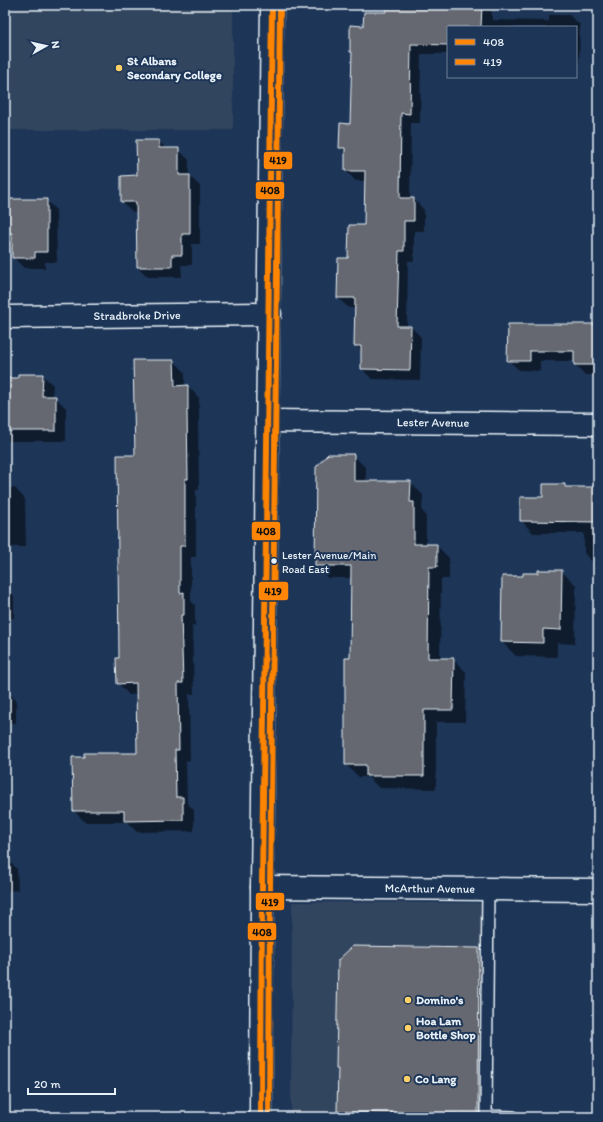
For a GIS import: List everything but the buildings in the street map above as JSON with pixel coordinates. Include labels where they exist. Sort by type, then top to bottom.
[{"type":"main road","points":[[261,1117],[262,887],[267,421],[270,314],[272,5]]},
{"type":"main road","name":"Stradbroke Drive","points":[[5,317],[270,314]]},
{"type":"main road","name":"Lester Avenue","points":[[267,421],[598,424]]},
{"type":"main road","name":"McArthur Avenue","points":[[262,887],[598,890]]},
{"type":"lane","points":[[488,889],[486,1116],[513,1117]]},
{"type":"shaded area","name":"St Albans Secondary College","points":[[5,5],[233,5],[233,130],[5,130]]},
{"type":"shaded area","points":[[292,902],[481,903],[480,1117],[291,1117]]},
{"type":"transit line","name":"408","points":[[261,1117],[262,887],[272,5]]},
{"type":"transit line","name":"419","points":[[269,1117],[270,887],[280,5]]},
{"type":"place","name":"St Albans Secondary College","points":[[119,68]]},
{"type":"place","name":"Lester Avenue/Main Road East","points":[[274,561]]},
{"type":"place","name":"Domino's","points":[[408,1000]]},
{"type":"place","name":"Hoa Lam Bottle Shop","points":[[408,1028]]},
{"type":"place","name":"Co Lang","points":[[407,1079]]}]
